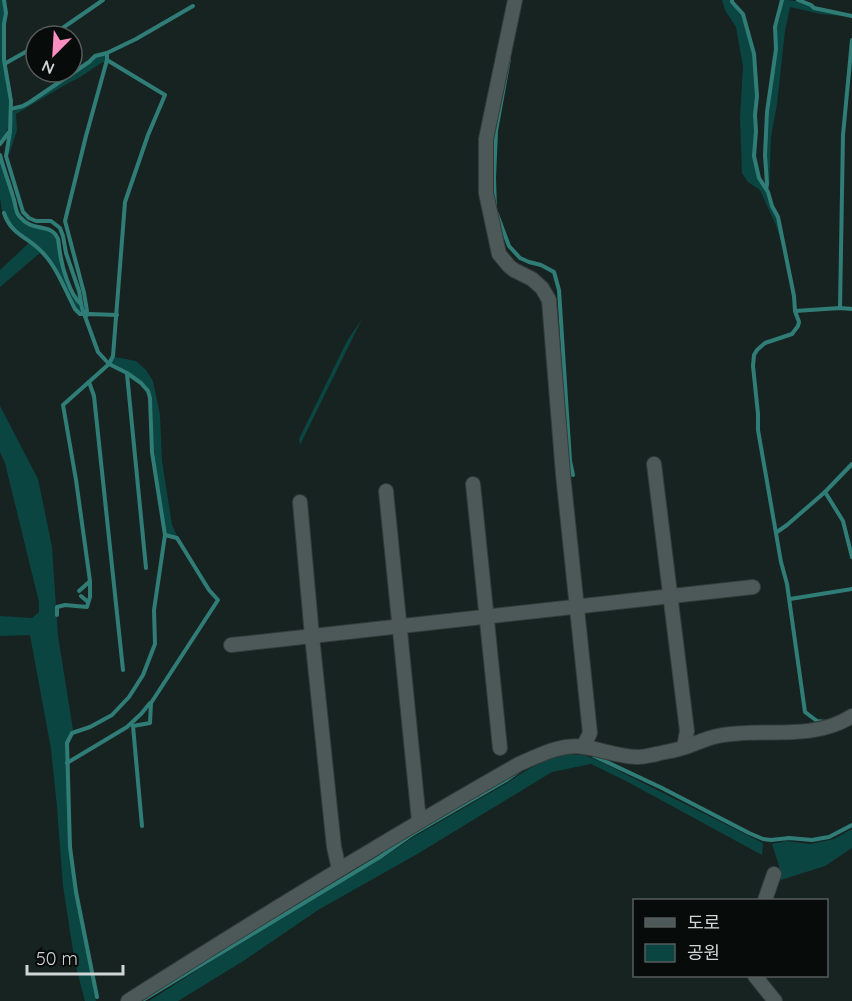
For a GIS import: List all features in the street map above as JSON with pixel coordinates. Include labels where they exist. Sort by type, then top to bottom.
[{"type":"street","points":[[515,0],[486,139],[486,193],[499,254],[508,266],[532,279],[542,288],[549,300],[563,474],[590,733],[583,747]]},
{"type":"street","points":[[654,464],[687,731],[684,747]]},
{"type":"street","points":[[473,484],[500,748]]},
{"type":"street","points":[[386,491],[419,821]]},
{"type":"street","points":[[300,502],[334,847],[339,869]]},
{"type":"street","points":[[231,645],[753,587]]},
{"type":"street","points":[[128,1001],[419,821],[546,752],[564,747],[583,747],[640,757],[684,747],[716,736],[827,728],[844,722],[852,716]]},
{"type":"street","points":[[765,899],[774,874]]},
{"type":"street","points":[[757,977],[775,1001]]},
{"type":"green space","points":[[0,0],[3,0],[4,4],[3,53],[10,114],[6,133],[0,140]]},
{"type":"green space","points":[[722,0],[731,0],[730,3],[742,14],[752,54],[756,96],[753,156],[758,178],[777,218],[783,246],[760,190],[748,182],[742,173],[740,118],[743,67],[736,27],[725,10]]},
{"type":"green space","points":[[783,0],[791,0],[814,9],[852,17],[821,14],[790,7],[771,137],[769,191],[767,188],[767,134],[776,29]]},
{"type":"green space","points":[[106,55],[105,63],[103,62],[84,74],[84,65],[96,57]]},
{"type":"green space","points":[[58,84],[67,84],[16,114],[17,130],[9,155],[7,154],[13,112]]},
{"type":"green space","points":[[0,159],[18,217],[27,225],[49,230],[57,238],[60,259],[69,288],[81,305],[83,313],[76,308],[48,257],[37,245],[16,231],[5,211],[2,211]]},
{"type":"green space","points":[[29,243],[41,252],[0,287],[0,270]]},
{"type":"green space","points":[[362,319],[300,445],[299,439],[347,341]]},
{"type":"green space","points":[[115,357],[136,361],[153,381],[160,415],[162,461],[172,525],[177,536],[166,534],[154,451],[152,397],[141,380],[110,364]]},
{"type":"green space","points":[[0,406],[38,479],[52,547],[58,636],[73,730],[66,743],[69,847],[75,893],[96,1001],[85,1001],[75,963],[63,886],[51,749],[30,635],[0,636],[0,616],[32,618],[39,612],[39,602],[5,463],[0,452]]},
{"type":"green space","points":[[566,754],[584,755],[599,761],[763,843],[762,855],[591,764],[552,772],[419,853],[318,910],[245,960],[178,1001],[149,1001],[412,838],[529,769]]},
{"type":"green space","points":[[852,829],[852,848],[825,866],[781,880],[772,844],[786,841],[810,844],[834,839]]},
{"type":"waterway","points":[[4,0],[6,13],[4,60],[11,101],[10,132],[6,156],[23,212],[29,218],[36,221],[51,221],[60,228],[82,308],[98,352],[109,364],[127,373],[148,391],[152,452],[165,535],[154,610],[155,644],[143,675],[129,697],[112,715],[90,727],[72,733],[67,743],[70,847],[76,892],[97,997]]},
{"type":"waterway","points":[[68,24],[103,0]]},
{"type":"waterway","points":[[732,0],[743,14],[754,54],[757,96],[754,156],[759,178],[768,192],[778,217],[799,322],[792,334],[765,343],[754,355],[758,430],[781,562],[787,584],[805,712],[817,721],[826,722]]},
{"type":"waterway","points":[[766,188],[767,112],[776,49],[775,27],[782,0]]},
{"type":"waterway","points":[[798,0],[814,8],[852,16]]},
{"type":"waterway","points":[[11,109],[30,102],[95,56],[107,53],[136,39],[193,6]]},
{"type":"waterway","points":[[840,308],[843,135],[852,40]]},
{"type":"waterway","points":[[6,63],[24,53]]},
{"type":"waterway","points":[[4,213],[11,227],[47,258],[75,309],[80,314],[84,314],[87,311],[84,293],[65,221],[107,53]]},
{"type":"waterway","points":[[509,59],[496,131],[495,209],[509,246],[520,258],[554,272],[559,290],[570,461],[573,475]]},
{"type":"waterway","points":[[57,615],[57,607],[65,605],[87,607],[90,597],[90,581],[76,480],[63,405],[109,364],[113,356],[125,202],[148,135],[165,95],[107,60]]},
{"type":"waterway","points":[[0,144],[9,132]]},
{"type":"waterway","points":[[0,155],[17,213],[30,225],[55,234],[67,280],[73,294],[81,304]]},
{"type":"waterway","points":[[795,311],[852,309]]},
{"type":"waterway","points":[[85,316],[89,314],[117,315]]},
{"type":"waterway","points":[[127,374],[146,568]]},
{"type":"waterway","points":[[89,382],[94,396],[123,670]]},
{"type":"waterway","points":[[777,532],[825,492],[852,464]]},
{"type":"waterway","points":[[825,492],[843,521],[852,557]]},
{"type":"waterway","points":[[142,826],[133,726],[150,723],[151,703],[218,600],[209,590],[177,538],[165,535]]},
{"type":"waterway","points":[[79,591],[89,582]]},
{"type":"waterway","points":[[790,599],[852,589]]},
{"type":"waterway","points":[[81,596],[88,602]]},
{"type":"waterway","points":[[67,763],[127,727],[150,703]]},
{"type":"waterway","points":[[594,756],[763,839],[812,840],[829,837],[852,825]]},
{"type":"waterway","points":[[141,1001],[519,771]]}]
